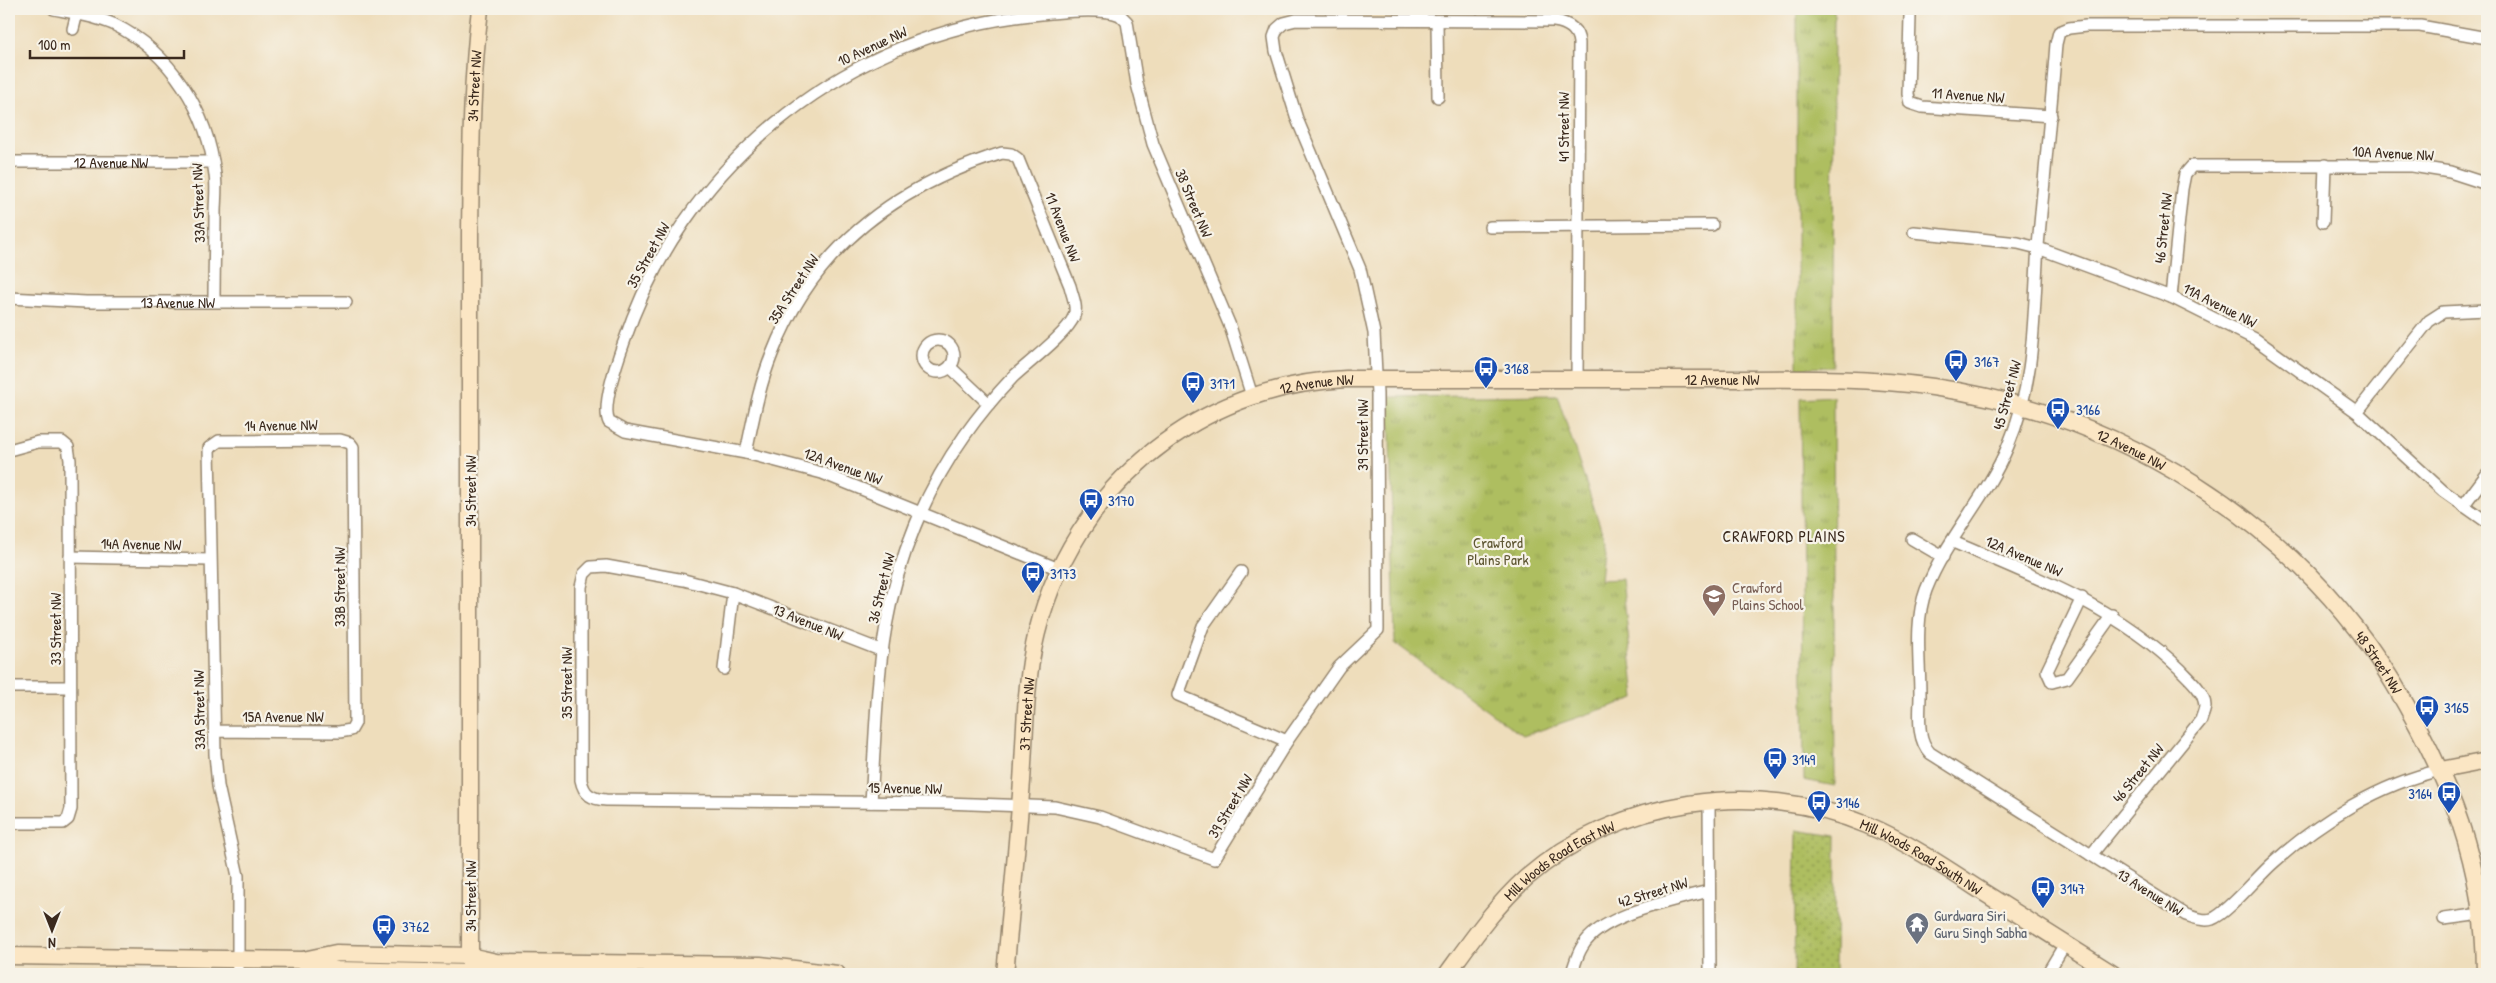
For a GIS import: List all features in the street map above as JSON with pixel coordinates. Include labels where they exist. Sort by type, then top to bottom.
[{"type":"street","points":[[54,9],[77,13],[73,29]]},
{"type":"street","name":"34 Street NW","points":[[470,974],[471,188],[476,45],[480,9]]},
{"type":"street","name":"10 Avenue NW","points":[[766,130],[813,94],[844,75],[903,47],[941,34],[984,22],[1046,14],[1111,12],[1123,17]]},
{"type":"street","name":"33A Street NW","points":[[77,13],[111,24],[149,48],[176,75],[204,128],[215,177],[214,301]]},
{"type":"street","name":"11 Avenue NW","points":[[1910,16],[1908,94],[1910,103],[1922,106],[2051,116]]},
{"type":"street","name":"38 Street NW","points":[[1123,17],[1127,22],[1137,84],[1153,144],[1230,326],[1252,396]]},
{"type":"street","name":"39 Street NW","points":[[1214,859],[1286,741],[1340,667],[1378,630],[1374,333],[1363,280],[1286,87],[1274,42],[1276,32],[1280,25],[1296,20],[1437,21]]},
{"type":"street","points":[[1437,21],[1438,97]]},
{"type":"street","name":"41 Street NW","points":[[1437,21],[1554,21],[1566,24],[1574,29],[1579,43],[1577,379]]},
{"type":"street","name":"45 Street NW","points":[[1923,743],[1920,730],[1921,613],[1926,591],[1942,558],[2008,447],[2022,406],[2033,355],[2038,248],[2056,44],[2059,32],[2069,28],[2086,26],[2420,26],[2487,38]]},
{"type":"street","name":"35 Street NW","points":[[609,422],[606,412],[620,355],[636,308],[655,269],[682,224],[708,190],[740,154],[766,130]]},
{"type":"street","name":"35A Street NW","points":[[746,453],[760,391],[778,340],[803,296],[832,257],[865,223],[918,187],[982,160],[1002,153],[1011,154]]},
{"type":"street","name":"11 Avenue NW","points":[[1011,154],[1023,166],[1070,286],[1075,303],[1075,315]]},
{"type":"street","name":"12 Avenue NW","points":[[9,162],[213,162]]},
{"type":"street","points":[[2323,222],[2324,165]]},
{"type":"street","name":"10A Avenue NW","points":[[2192,166],[2412,166],[2450,172],[2487,184]]},
{"type":"street","name":"46 Street NW","points":[[2171,297],[2182,189],[2185,174],[2192,166]]},
{"type":"street","points":[[1490,227],[1712,225]]},
{"type":"street","name":"11A Avenue NW","points":[[1914,232],[2018,243],[2038,248],[2171,297],[2255,339],[2357,412],[2443,491],[2487,522]]},
{"type":"street","name":"13 Avenue NW","points":[[9,298],[86,302],[346,302]]},
{"type":"street","points":[[2357,412],[2429,321],[2437,315],[2450,312],[2487,310]]},
{"type":"street","name":"36 Street NW","points":[[871,802],[883,651],[894,588],[921,512],[954,451],[989,404],[1012,378],[1065,330],[1075,315]]},
{"type":"street","points":[[950,367],[989,404]]},
{"type":"street","name":"12 Avenue NW","points":[[1122,478],[1156,448],[1188,426],[1220,409],[1252,396],[1283,388],[1324,381],[1376,379],[1884,381],[1972,393],[2022,406],[2079,426],[2127,446],[2171,468],[2245,518],[2300,566]]},
{"type":"street","name":"12A Avenue NW","points":[[609,422],[625,431],[746,453],[822,473],[1059,569]]},
{"type":"street","name":"14 Avenue NW","points":[[212,444],[219,441],[293,439],[340,440],[350,443]]},
{"type":"street","name":"33 Street NW","points":[[9,450],[38,442],[62,442],[68,447],[70,460],[71,809],[68,819],[63,823],[9,823]]},
{"type":"street","name":"33B Street NW","points":[[350,443],[353,447],[355,713],[355,723],[351,730]]},
{"type":"street","name":"33A Street NW","points":[[212,444],[209,448],[210,560],[215,731],[218,786],[234,848],[238,876],[238,967]]},
{"type":"street","points":[[2464,506],[2487,474]]},
{"type":"street","name":"37 Street NW","points":[[1005,974],[1033,651],[1043,611],[1059,569],[1083,527],[1103,498],[1122,478]]},
{"type":"street","points":[[1912,539],[1942,558]]},
{"type":"street","name":"12A Avenue NW","points":[[1953,542],[2082,598],[2112,615],[2143,637],[2198,687],[2205,708]]},
{"type":"street","name":"14A Avenue NW","points":[[70,557],[210,560]]},
{"type":"street","name":"13 Avenue NW","points":[[586,570],[595,566],[606,566],[690,582],[733,593],[883,651]]},
{"type":"street","name":"48 Street NW","points":[[2300,566],[2324,591],[2379,660],[2415,720],[2441,770],[2468,846],[2481,914],[2485,974]]},
{"type":"street","name":"35 Street NW","points":[[586,570],[581,588],[580,780],[588,795]]},
{"type":"street","points":[[1241,572],[1203,626],[1178,694],[1286,741]]},
{"type":"street","points":[[724,669],[733,593]]},
{"type":"street","points":[[2082,598],[2047,671],[2052,682],[2067,678],[2112,615]]},
{"type":"street","points":[[9,687],[70,687]]},
{"type":"street","name":"46 Street NW","points":[[2090,855],[2201,720],[2205,708]]},
{"type":"street","name":"15A Avenue NW","points":[[215,731],[340,732],[351,730]]},
{"type":"street","name":"13 Avenue NW","points":[[1923,743],[1930,753],[1944,763],[2186,915],[2200,919],[2212,919],[2228,907],[2274,862],[2335,816],[2397,784],[2441,770],[2487,761]]},
{"type":"street","name":"15 Avenue NW","points":[[588,795],[606,800],[871,802],[1056,807],[1086,813],[1214,859]]},
{"type":"street","name":"Mill Woods Road South NW","points":[[1708,801],[1750,800],[1787,803],[1829,812],[1866,824],[1926,856],[2113,974]]},
{"type":"street","name":"42 Street NW","points":[[1708,801],[1710,974]]},
{"type":"street","name":"Mill Woods Road East NW","points":[[1447,974],[1498,907],[1526,878],[1558,854],[1584,839],[1625,821],[1668,808],[1708,801]]},
{"type":"street","name":"42 Street NW","points":[[1572,972],[1582,946],[1591,936],[1625,914],[1710,891]]},
{"type":"street","points":[[2444,919],[2481,914]]},
{"type":"street","points":[[2047,974],[2064,944]]},
{"type":"street","points":[[9,956],[238,967],[304,960],[336,953],[470,956],[496,962],[753,965],[837,974]]},
{"type":"street","points":[[304,960],[336,970],[470,974],[496,962]]},
{"type":"green space","points":[[1797,9],[1834,9],[1833,367],[1797,368]]},
{"type":"green space","name":"Crawford Plains Park","points":[[1557,395],[1604,538],[1600,580],[1622,579],[1635,698],[1523,736],[1395,643],[1389,397]]},
{"type":"green space","points":[[1833,396],[1835,786],[1804,780],[1800,398]]},
{"type":"green space","points":[[1796,830],[1836,836],[1835,974],[1794,974]]},
{"type":"green space","points":[[9,972],[174,974],[9,974]]},
{"type":"place","name":"3167","points":[[1956,382]]},
{"type":"place","name":"3168","points":[[1486,389]]},
{"type":"place","name":"3171","points":[[1193,404]]},
{"type":"place","name":"3166","points":[[2058,430]]},
{"type":"place","name":"3170","points":[[1091,521]]},
{"type":"place","name":"3173","points":[[1033,594]]},
{"type":"place","name":"Crawford Plains School","points":[[1714,617]]},
{"type":"place","name":"3165","points":[[2427,728]]},
{"type":"place","name":"3149","points":[[1775,780]]},
{"type":"place","name":"3164","points":[[2449,814]]},
{"type":"place","name":"3146","points":[[1819,823]]},
{"type":"place","name":"3147","points":[[2043,909]]},
{"type":"place","name":"Gurdwara Siri Guru Singh Sabha","points":[[1917,945]]},
{"type":"place","name":"3762","points":[[384,947]]},
{"type":"district","name":"CRAWFORD PLAINS","points":[[1784,536]]}]
